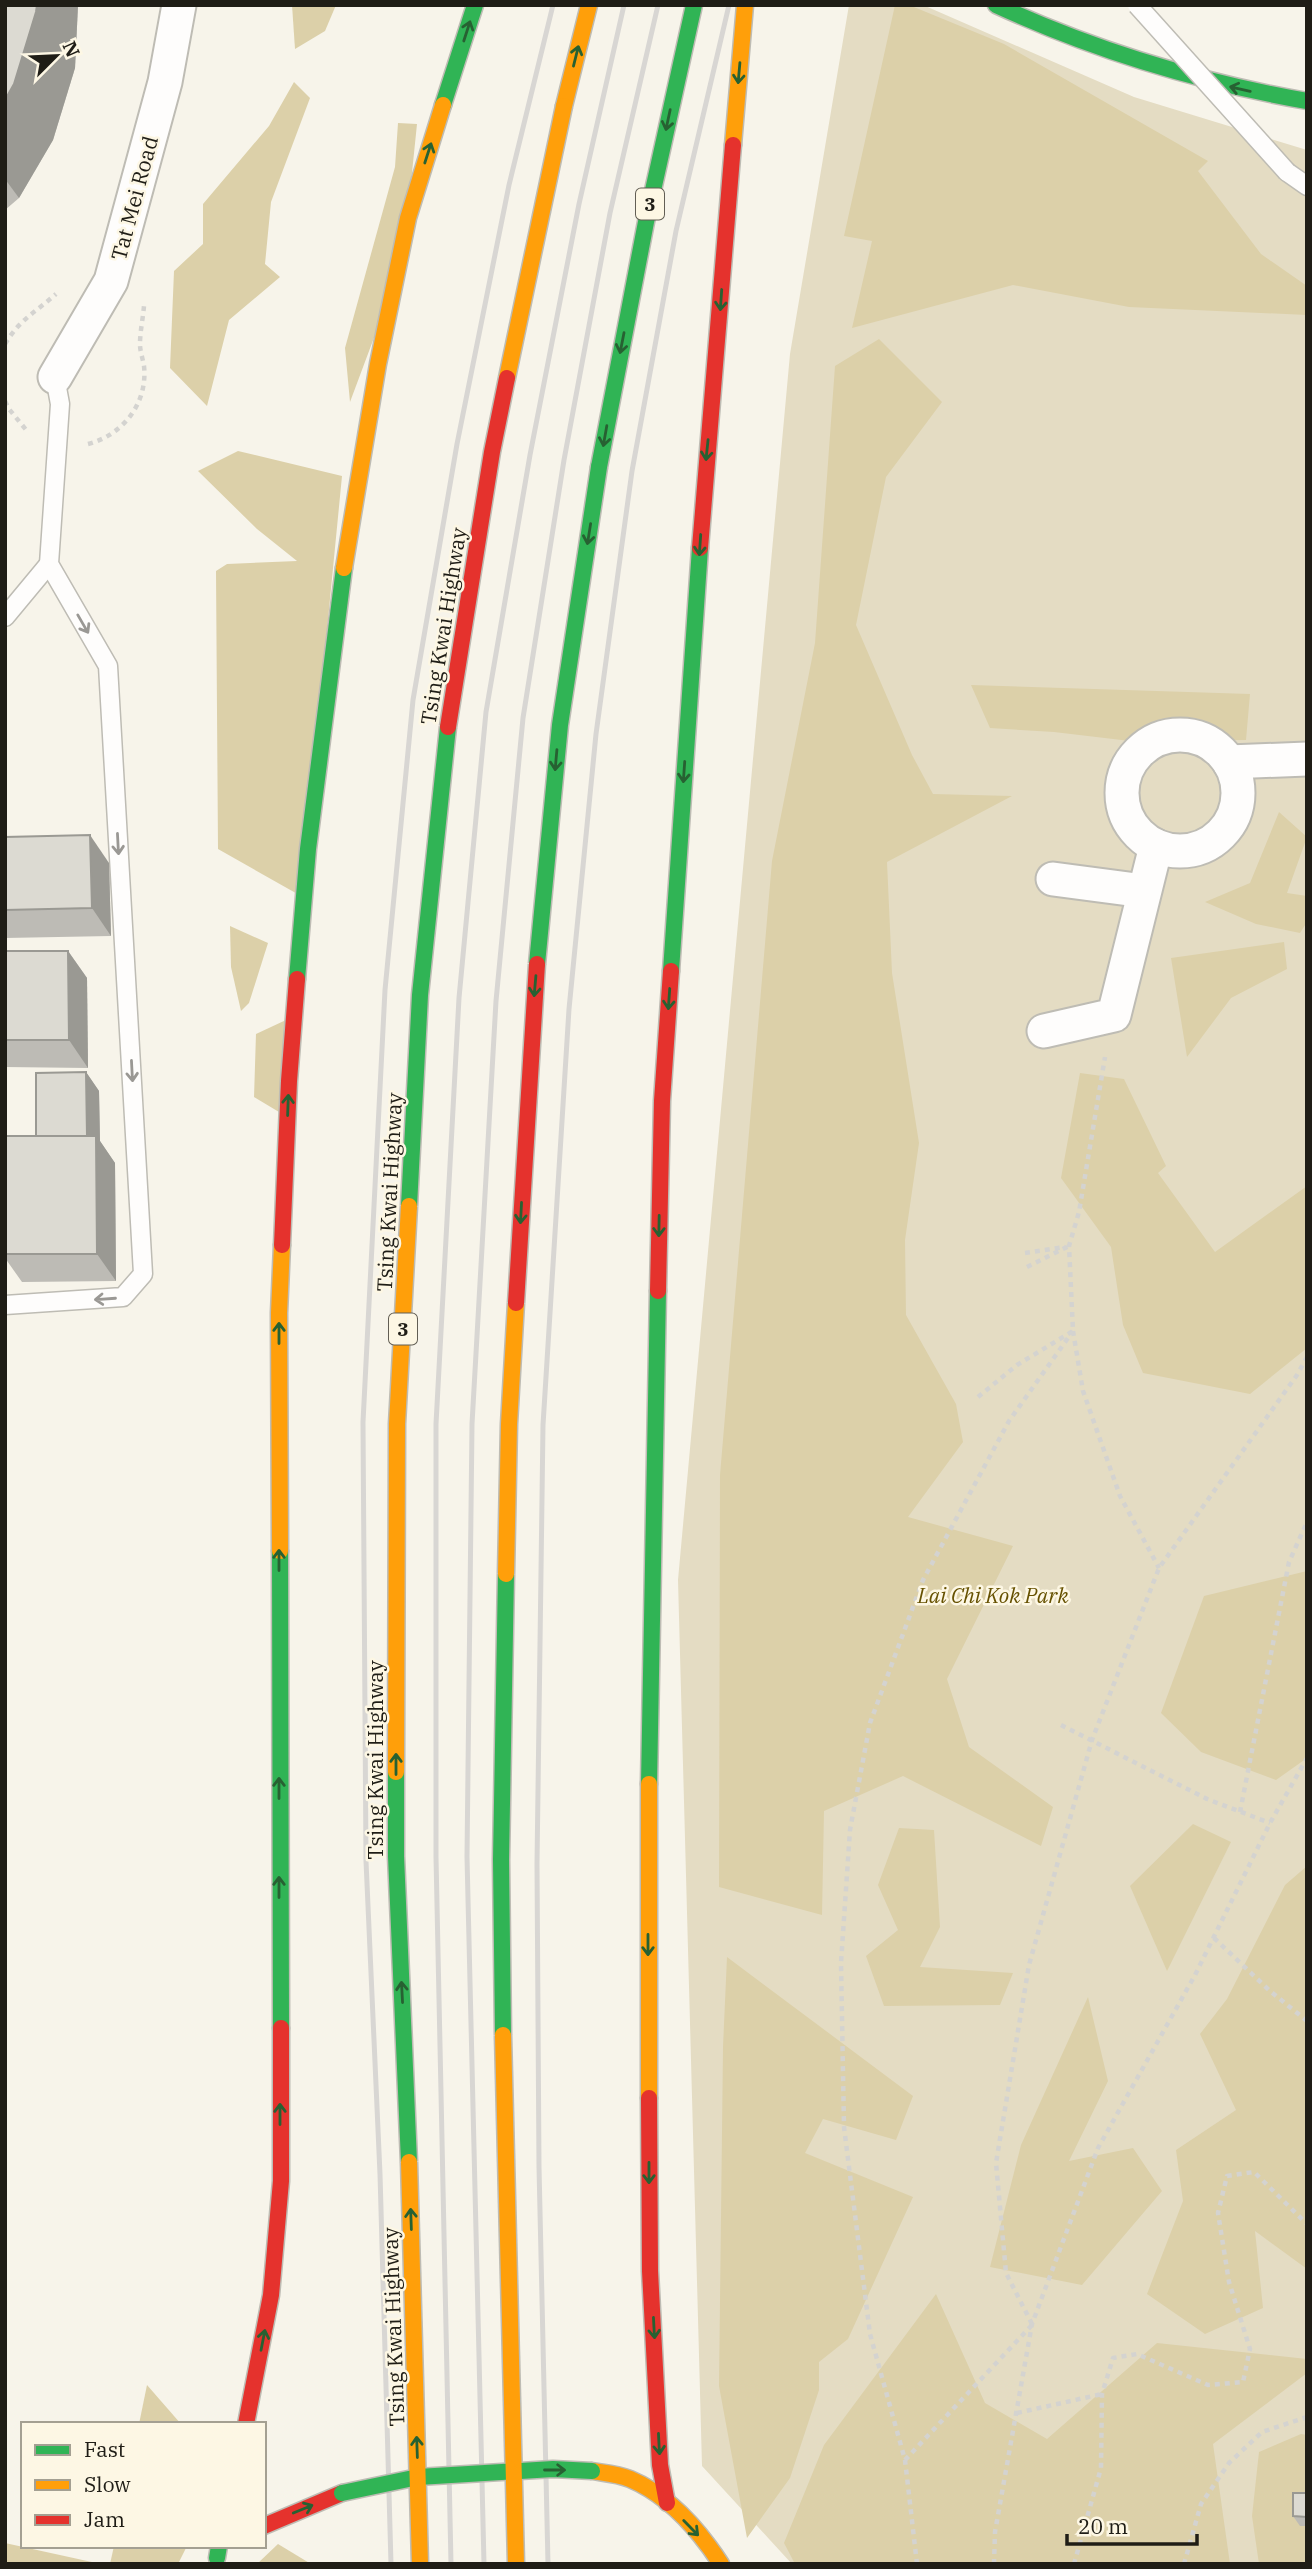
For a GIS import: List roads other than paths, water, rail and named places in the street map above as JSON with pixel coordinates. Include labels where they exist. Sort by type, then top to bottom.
[{"type":"main road","points":[[248,2416],[271,2295],[281,2181],[279,1313],[289,1081],[308,849],[342,579],[378,364],[408,218],[475,5]]},
{"type":"main road","name":"Tsing Kwai Highway","points":[[420,2564],[410,2175],[396,1842],[397,1424],[421,995],[450,705],[492,452],[564,106],[589,5]]},
{"type":"main road","name":"3","points":[[516,2564],[505,2169],[501,1860],[509,1424],[533,1005],[560,725],[600,467],[646,222],[694,5]]},
{"type":"main road","points":[[667,2503],[660,2465],[650,2271],[647,1877],[662,1101],[705,477],[746,5]]},
{"type":"main road","points":[[996,5],[1046,28],[1146,63],[1236,88],[1307,101]]},
{"type":"main road","points":[[266,2525],[342,2493],[418,2477],[553,2469],[592,2471],[629,2479],[667,2503],[712,2549],[721,2564]]},
{"type":"street","name":"Tat Mei Road","points":[[55,377],[111,281],[165,82],[179,5]]},
{"type":"street","points":[[1186,735],[1202,740],[1217,749],[1229,762],[1237,783],[1235,812],[1220,835],[1204,847],[1168,850],[1156,846],[1143,839],[1133,828],[1122,802],[1125,774],[1140,750],[1156,740],[1186,735]]},
{"type":"street","points":[[1229,762],[1307,759]]},
{"type":"street","points":[[1044,1031],[1114,1015],[1156,846]]},
{"type":"street","points":[[1053,879],[1144,891]]},
{"type":"lane","points":[[1137,5],[1287,172],[1307,187]]},
{"type":"lane","points":[[5,1305],[122,1297],[143,1274],[108,666],[49,564],[60,418],[55,377]]},
{"type":"lane","points":[[5,617],[49,564]]},
{"type":"railway","points":[[391,2564],[380,2174],[366,1861],[363,1422],[385,990],[413,700],[457,444],[509,185],[553,5]]},
{"type":"railway","points":[[451,2564],[436,1857],[436,1424],[459,998],[486,712],[530,455],[579,204],[624,5]]},
{"type":"railway","points":[[484,2564],[467,1857],[472,1424],[496,1001],[523,718],[564,460],[610,213],[658,5]]},
{"type":"railway","points":[[548,2564],[539,2167],[537,1864],[543,1425],[569,1009],[596,734],[632,471],[676,231],[729,5]]},
{"type":"park label","name":"Lai Chi Kok Park","points":[[993,1595]]}]
